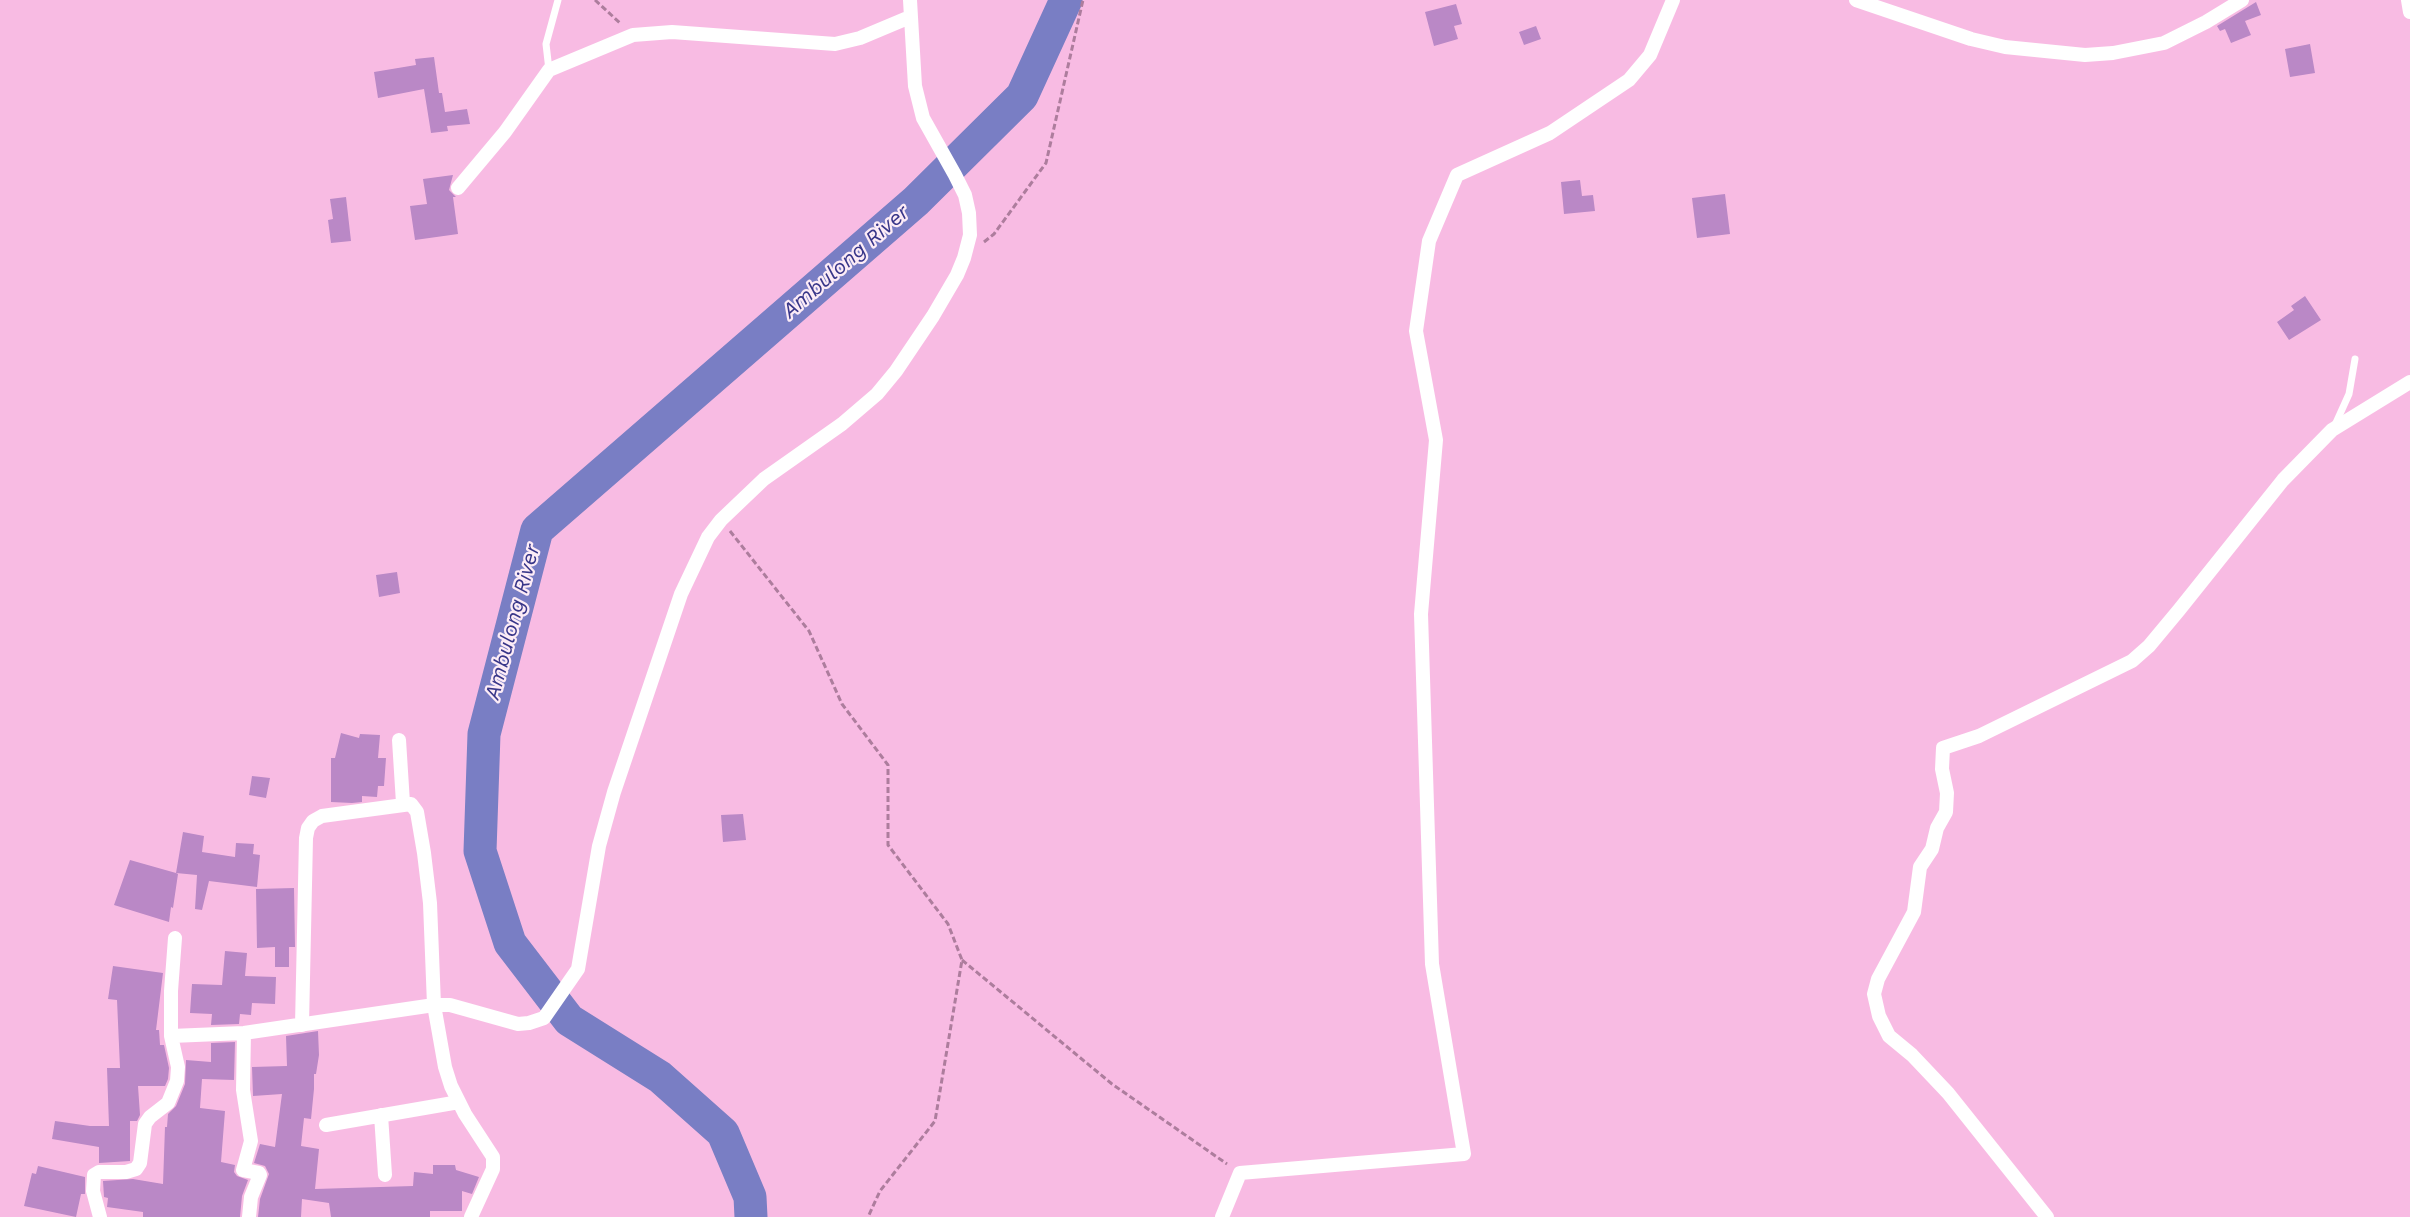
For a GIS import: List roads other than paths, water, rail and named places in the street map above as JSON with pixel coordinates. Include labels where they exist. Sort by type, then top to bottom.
[{"type":"street","points":[[171,1036],[244,1033],[434,1005],[450,1005],[518,1024],[544,1018],[574,975],[581,955],[599,846],[614,792],[681,594],[696,557],[721,520],[764,479],[850,418],[877,394],[896,371],[939,307],[964,258],[970,235],[969,213],[965,195],[923,118],[915,86],[910,0]]},
{"type":"street","points":[[1222,1217],[1239,1173],[1464,1154],[1432,952],[1421,614],[1436,440],[1416,331],[1429,241],[1457,175],[1550,133],[1629,80],[1650,55],[1673,0]]},
{"type":"street","points":[[1857,0],[1971,39],[2005,47],[2085,55],[2113,53],[2164,43],[2206,22],[2242,0]]},
{"type":"street","points":[[2408,0],[2410,12]]},
{"type":"street","points":[[458,188],[505,132],[549,70],[633,35],[672,32],[835,44],[860,39],[910,17]]},
{"type":"street","points":[[2047,1217],[1948,1093],[1912,1055],[1889,1036],[1876,1005],[1874,994],[1878,979],[1914,912],[1920,867],[1932,849],[1937,828],[1947,812],[1947,793],[1942,769],[1943,748],[1979,736],[2132,661],[2149,646],[2283,480],[2332,430],[2410,382]]},
{"type":"street","points":[[399,740],[403,803]]},
{"type":"street","points":[[302,1025],[308,828],[313,820],[322,816],[403,803],[411,804],[417,812],[424,853],[430,903],[434,1005],[445,1067],[459,1102],[489,1150],[493,1164],[471,1217]]},
{"type":"street","points":[[100,1217],[93,1191],[94,1175],[99,1172],[126,1172],[136,1169],[140,1163],[146,1121],[173,1096],[178,1075],[171,1036],[171,991],[175,938]]},
{"type":"street","points":[[244,1033],[243,1090],[250,1142],[243,1170],[261,1175],[251,1197],[249,1217]]},
{"type":"street","points":[[326,1125],[459,1102]]},
{"type":"street","points":[[381,1116],[385,1175]]},
{"type":"lane","points":[[549,70],[546,44],[558,0]]},
{"type":"lane","points":[[2332,430],[2349,394],[2355,359]]},
{"type":"waterway","name":"Ambulong River","points":[[751,1217],[750,1197],[723,1133],[660,1077],[569,1020],[510,943],[480,851],[484,734],[537,530],[916,201],[1022,96],[1066,0]]}]
